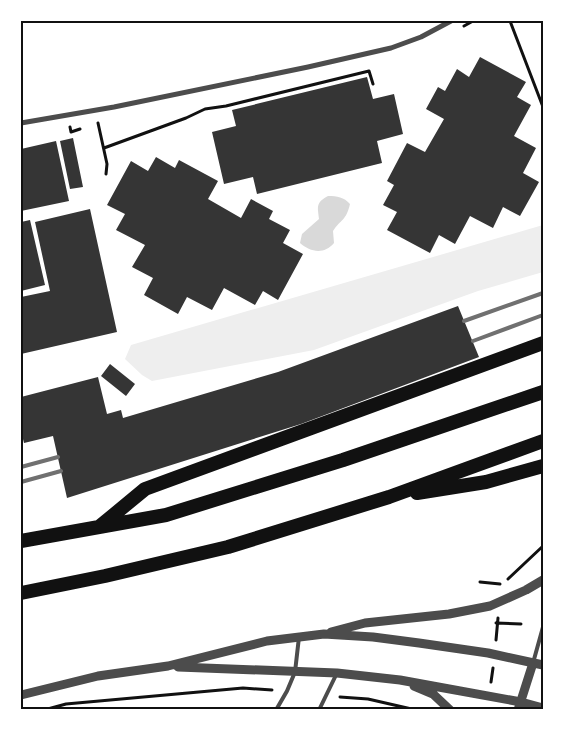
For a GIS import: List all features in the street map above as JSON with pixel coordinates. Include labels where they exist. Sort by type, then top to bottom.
[{"type":"highway","points":[[96,529],[145,489],[543,343]]},
{"type":"highway","points":[[21,541],[166,515],[476,416],[543,392]]},
{"type":"highway","points":[[21,593],[105,576],[228,547],[389,497],[543,441]]},
{"type":"highway","points":[[389,497],[486,482],[543,466]]},
{"type":"street","points":[[21,123],[96,110],[308,67],[391,48],[421,37],[450,21]]},
{"type":"street","points":[[21,695],[98,676],[168,666],[267,641],[324,634],[365,624],[448,614],[490,606],[543,580]]},
{"type":"street","points":[[324,634],[373,637],[419,643],[488,653],[543,665]]},
{"type":"street","points":[[520,706],[533,663]]},
{"type":"street","points":[[168,666],[337,673],[400,680],[520,706],[543,708]]},
{"type":"street","points":[[400,680],[433,694],[450,710]]},
{"type":"lane","points":[[533,663],[543,627]]},
{"type":"lane","points":[[276,710],[295,672],[299,637]]},
{"type":"lane","points":[[319,710],[337,673]]},
{"type":"path","points":[[510,21],[543,107]]},
{"type":"path","points":[[104,148],[186,118],[205,108],[226,106],[370,70],[373,84]]},
{"type":"path","points":[[96,110],[107,164],[106,174]]},
{"type":"path","points":[[502,585],[543,546]]},
{"type":"path","points":[[493,623],[520,624]]},
{"type":"path","points":[[44,710],[66,704],[243,688],[287,691]]},
{"type":"path","points":[[326,696],[368,699],[416,710]]},
{"type":"shaded area","points":[[328,196],[343,198],[350,204],[345,217],[333,231],[334,243],[326,249],[317,251],[300,243],[302,234],[319,219],[319,203]]},
{"type":"shaded area","points":[[543,225],[543,272],[478,291],[314,350],[152,381],[142,375],[125,359],[131,345]]},
{"type":"building","points":[[480,57],[526,82],[517,97],[531,105],[514,136],[536,148],[523,173],[539,182],[520,216],[503,207],[493,228],[470,216],[455,244],[439,235],[430,253],[387,230],[397,212],[383,205],[394,185],[387,181],[407,143],[425,152],[444,119],[426,109],[438,87],[445,91],[457,69],[469,77]]},
{"type":"building","points":[[367,77],[373,99],[394,94],[403,134],[377,141],[382,163],[257,194],[253,177],[224,184],[212,132],[236,126],[232,110]]},
{"type":"building","points":[[73,138],[83,187],[70,189],[60,141]]},
{"type":"building","points":[[56,141],[69,201],[21,211],[21,149]]},
{"type":"building","points":[[156,157],[175,168],[179,160],[218,181],[208,199],[241,218],[251,199],[273,211],[269,219],[290,230],[283,243],[303,254],[278,300],[263,291],[255,305],[224,288],[212,310],[187,297],[178,314],[144,295],[153,278],[132,267],[145,245],[116,230],[125,214],[107,205],[131,161],[148,171]]},
{"type":"building","points":[[90,209],[117,332],[21,354],[21,297],[50,291],[35,222]]},
{"type":"building","points":[[30,220],[45,285],[21,291],[21,222]]},
{"type":"building","points":[[458,306],[479,357],[301,424],[67,498],[53,436],[24,443],[21,431],[21,397],[98,377],[107,414],[121,410],[123,418],[278,372]]},
{"type":"building","points":[[110,364],[135,384],[126,396],[101,376]]},
{"type":"railway","points":[[464,321],[543,293]]},
{"type":"railway","points":[[473,341],[543,315]]},
{"type":"railway","points":[[21,467],[58,457]]},
{"type":"railway","points":[[21,482],[61,471]]}]
